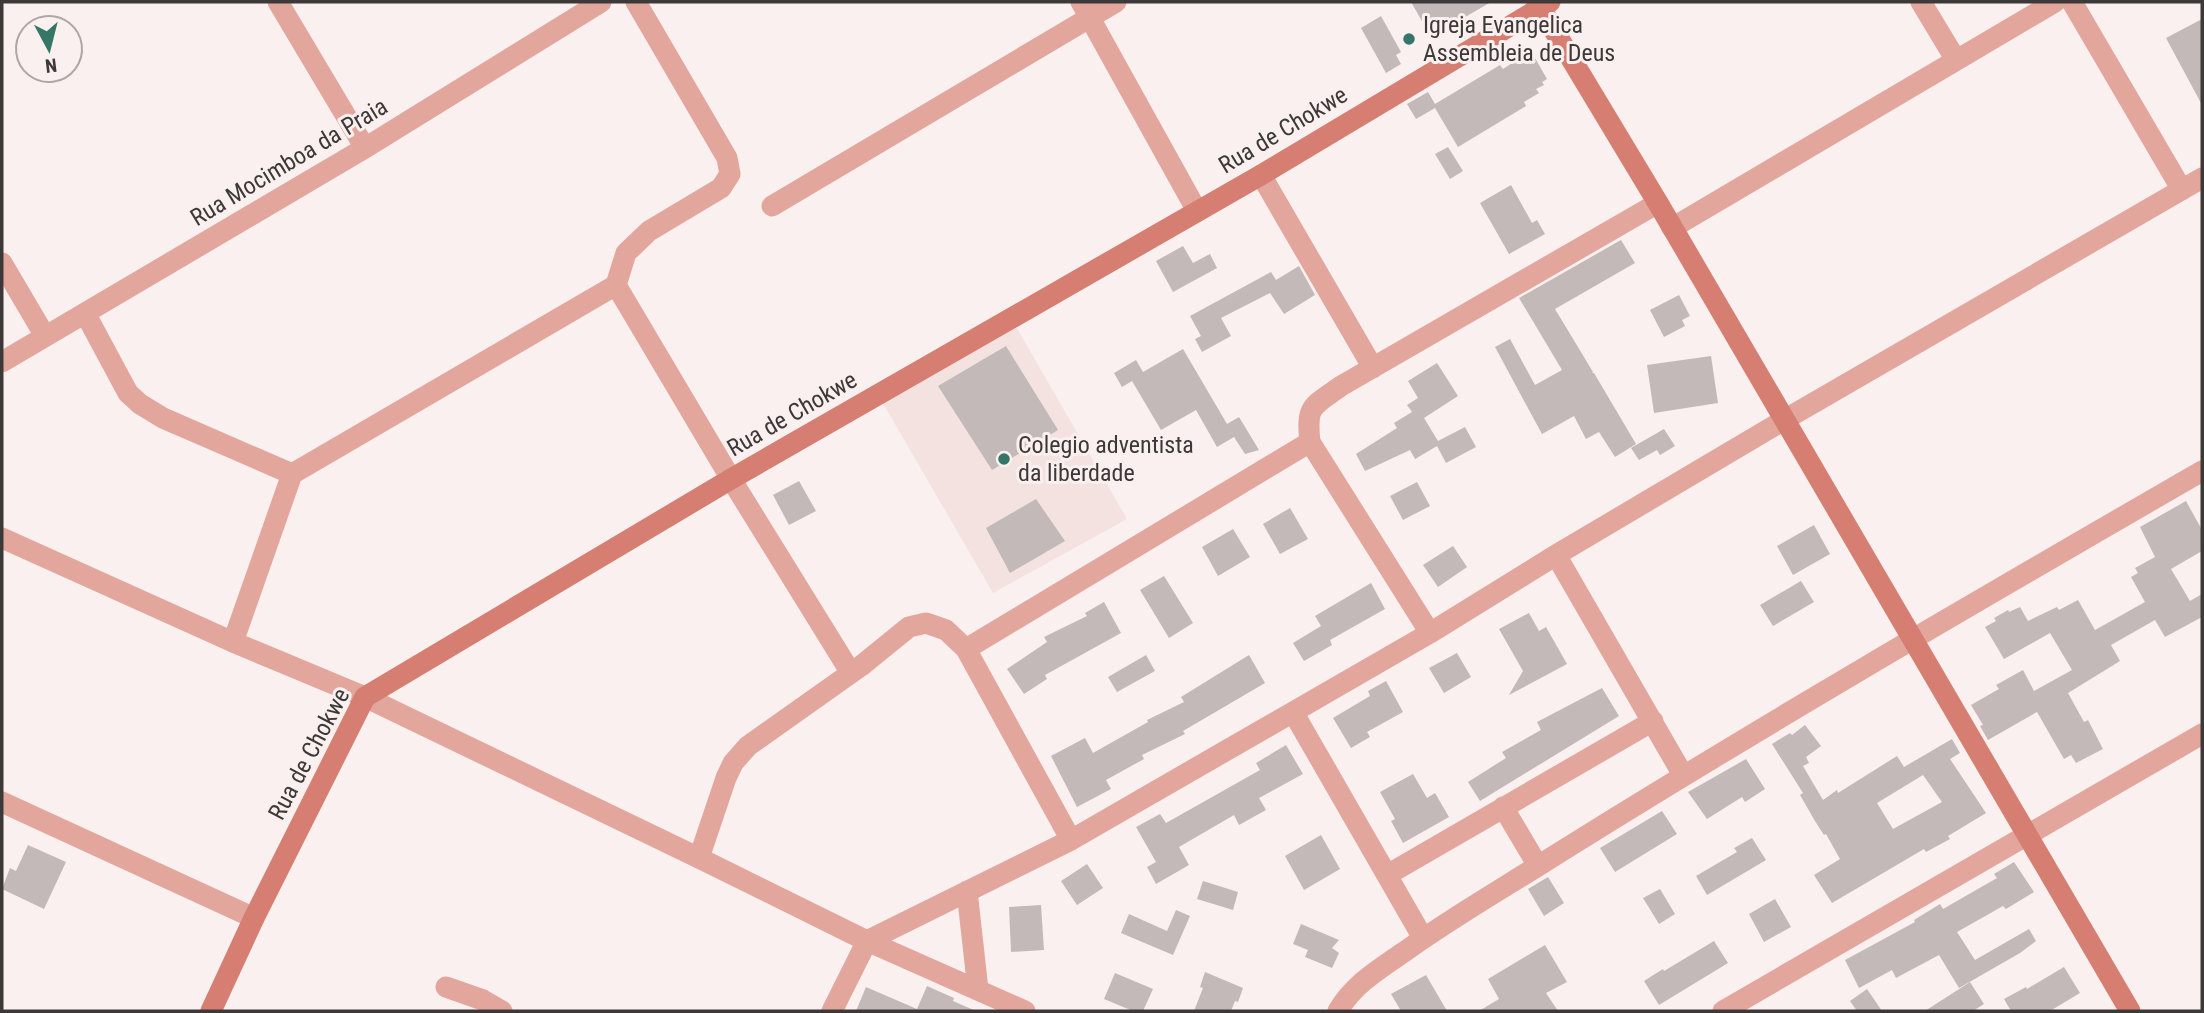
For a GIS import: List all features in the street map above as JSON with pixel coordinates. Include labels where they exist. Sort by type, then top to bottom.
[{"type":"street","points":[[278,2],[365,148]]},
{"type":"street","name":"Rua Mocimboa da Praia","points":[[2,362],[365,148],[601,2]]},
{"type":"street","points":[[233,642],[292,474],[616,285],[626,253],[649,231],[721,188],[730,174],[727,158],[636,2]]},
{"type":"street","points":[[772,206],[1086,9],[1116,2]]},
{"type":"street","points":[[1921,2],[1956,60]]},
{"type":"street","points":[[1672,228],[2055,2]]},
{"type":"street","points":[[832,1011],[867,941],[1071,840],[1430,633],[1784,420],[2195,188],[2072,2]]},
{"type":"street","points":[[1542,4],[2127,1010]]},
{"type":"street","name":"Rua de Chokwe","points":[[211,1011],[254,918],[365,697],[732,479],[1261,174],[1542,4]]},
{"type":"street","points":[[1086,9],[1197,211]]},
{"type":"street","points":[[1261,174],[1373,368]]},
{"type":"street","points":[[1430,633],[1310,442],[1309,414],[1313,406],[1373,368],[1658,203]]},
{"type":"street","points":[[2,263],[46,336]]},
{"type":"street","points":[[616,285],[852,673]]},
{"type":"street","points":[[85,313],[128,393],[141,404],[163,418],[292,474]]},
{"type":"street","points":[[966,649],[1310,442]]},
{"type":"street","points":[[1338,1011],[1345,998],[1369,976],[1423,938],[1683,775],[1912,638],[2202,471]]},
{"type":"street","points":[[2,538],[233,642],[365,697],[867,941],[1025,1011]]},
{"type":"street","points":[[1556,555],[1683,775]]},
{"type":"street","points":[[699,858],[722,789],[738,756],[793,713],[852,673],[909,627],[926,623],[946,630],[966,649],[1071,840]]},
{"type":"street","points":[[1293,712],[1423,938]]},
{"type":"street","points":[[1387,875],[1653,721]]},
{"type":"street","points":[[1724,1011],[2202,734]]},
{"type":"street","points":[[2,803],[254,918]]},
{"type":"street","points":[[1503,807],[1538,866]]},
{"type":"street","points":[[967,891],[978,990]]},
{"type":"street","points":[[446,987],[483,1000],[502,1011]]},
{"type":"shaded area","name":"Colegio adventista da liberdade","points":[[1015,325],[1127,519],[993,593],[881,400]]},
{"type":"building","points":[[1411,2],[1491,2],[1431,37]]},
{"type":"building","points":[[1381,16],[1401,52],[1396,55],[1401,64],[1386,73],[1361,28]]},
{"type":"building","points":[[2202,19],[2202,105],[2166,38]]},
{"type":"building","points":[[1535,58],[1547,79],[1542,82],[1544,85],[1536,89],[1539,93],[1524,102],[1526,106],[1458,147],[1435,108],[1416,119],[1407,104],[1428,92],[1435,104],[1500,65],[1503,69],[1518,59],[1521,63]]},
{"type":"building","points":[[1448,147],[1463,171],[1450,179],[1435,154]]},
{"type":"building","points":[[1511,185],[1532,223],[1537,220],[1545,234],[1509,254],[1480,203]]},
{"type":"building","points":[[1621,240],[1635,263],[1555,309],[1636,444],[1615,457],[1599,432],[1586,439],[1574,416],[1542,434],[1495,347],[1510,339],[1535,385],[1562,370],[1519,298]]},
{"type":"building","points":[[1183,246],[1193,263],[1210,254],[1217,268],[1173,292],[1156,261]]},
{"type":"building","points":[[1299,266],[1315,295],[1284,314],[1270,293],[1221,318],[1231,336],[1202,352],[1195,339],[1201,336],[1190,316],[1271,272],[1276,280]]},
{"type":"building","points":[[1679,295],[1690,316],[1682,320],[1685,326],[1664,337],[1650,310]]},
{"type":"building","points":[[1006,346],[1058,430],[992,470],[938,386]]},
{"type":"building","points":[[1183,349],[1227,424],[1239,417],[1259,450],[1245,454],[1234,437],[1217,447],[1196,410],[1161,430],[1132,381],[1122,387],[1114,373],[1136,360],[1143,372]]},
{"type":"building","points":[[1711,356],[1718,403],[1654,413],[1647,365]]},
{"type":"building","points":[[1437,363],[1458,396],[1424,418],[1438,441],[1465,427],[1476,447],[1446,463],[1437,446],[1415,459],[1410,450],[1365,471],[1356,454],[1397,428],[1394,423],[1412,412],[1407,405],[1418,398],[1408,381]]},
{"type":"building","points":[[1664,429],[1675,446],[1660,455],[1657,450],[1639,460],[1631,448]]},
{"type":"building","points":[[799,481],[816,511],[789,525],[773,495]]},
{"type":"building","points":[[1417,482],[1430,506],[1403,520],[1390,496]]},
{"type":"building","points":[[1036,499],[1065,541],[1010,573],[986,528]]},
{"type":"building","points":[[2186,501],[2202,530],[2202,551],[2171,569],[2190,601],[2202,594],[2202,617],[2165,637],[2155,620],[2111,645],[2120,661],[2068,693],[2084,722],[2088,720],[2103,749],[2076,763],[2071,755],[2064,759],[2037,712],[1988,740],[1971,705],[1999,689],[1996,685],[2023,670],[2034,691],[2072,670],[2050,633],[2004,659],[1985,627],[2008,610],[2009,612],[2020,607],[2028,621],[2078,600],[2095,630],[2145,602],[2131,577],[2138,573],[2135,568],[2155,557],[2140,527]]},
{"type":"building","points":[[1290,508],[1308,539],[1280,554],[1263,524]]},
{"type":"building","points":[[1814,525],[1830,554],[1793,575],[1777,546]]},
{"type":"building","points":[[1233,529],[1250,557],[1218,576],[1202,547]]},
{"type":"building","points":[[1453,546],[1467,567],[1438,587],[1423,565]]},
{"type":"building","points":[[1164,576],[1193,623],[1169,638],[1140,590]]},
{"type":"building","points":[[1801,581],[1814,602],[1773,626],[1760,605]]},
{"type":"building","points":[[1371,583],[1385,609],[1330,640],[1332,645],[1304,661],[1293,643],[1321,626],[1315,616]]},
{"type":"building","points":[[1104,602],[1121,633],[1045,675],[1047,679],[1024,694],[1007,669],[1047,642],[1044,637],[1087,616],[1085,613]]},
{"type":"building","points":[[1529,613],[1539,631],[1546,627],[1567,664],[1509,695],[1523,671],[1499,629]]},
{"type":"building","points":[[1457,653],[1471,677],[1444,693],[1429,668]]},
{"type":"building","points":[[1146,655],[1155,671],[1117,692],[1108,677]]},
{"type":"building","points":[[1249,655],[1265,683],[1183,731],[1185,734],[1142,755],[1144,759],[1106,780],[1111,789],[1077,807],[1051,756],[1085,738],[1093,753],[1148,722],[1147,720],[1184,702],[1181,697]]},
{"type":"building","points":[[1386,681],[1403,712],[1367,732],[1370,737],[1351,748],[1333,718],[1370,696],[1368,691]]},
{"type":"building","points":[[1602,688],[1619,716],[1480,801],[1468,782],[1506,758],[1502,752],[1541,730],[1537,722]]},
{"type":"building","points":[[1805,725],[1821,746],[1806,757],[1809,763],[1803,766],[1823,800],[1897,756],[1904,767],[1952,739],[1960,753],[1950,759],[1986,813],[1948,836],[1950,839],[1926,852],[1924,849],[1832,903],[1814,875],[1840,859],[1815,821],[1800,795],[1803,793],[1772,744],[1790,733],[1792,735]],"holes":[[[1923,775],[1942,802],[1893,829],[1877,803]]]},
{"type":"building","points":[[1286,745],[1303,774],[1259,798],[1266,810],[1239,825],[1234,815],[1179,847],[1189,865],[1156,884],[1147,867],[1156,862],[1136,827],[1160,814],[1166,823],[1260,770],[1256,763]]},
{"type":"building","points":[[1746,759],[1765,789],[1745,802],[1742,797],[1707,819],[1688,792]]},
{"type":"building","points":[[1413,774],[1427,798],[1435,793],[1449,817],[1403,843],[1391,821],[1395,819],[1380,792]]},
{"type":"building","points":[[1662,811],[1677,834],[1615,872],[1600,848]]},
{"type":"building","points":[[1321,835],[1340,869],[1304,890],[1285,856]]},
{"type":"building","points":[[1752,838],[1766,860],[1707,895],[1696,876],[1737,852],[1734,848]]},
{"type":"building","points":[[28,845],[66,862],[44,909],[2,889],[10,868],[16,871]]},
{"type":"building","points":[[2014,862],[2034,892],[2006,909],[2003,906],[1957,932],[1975,960],[2029,929],[2036,941],[1959,988],[1939,955],[1896,978],[1892,970],[1859,988],[1845,960],[1915,922],[1914,920],[1940,904],[1943,909],[1997,878],[1994,874]]},
{"type":"building","points":[[1087,864],[1103,888],[1077,905],[1061,881]]},
{"type":"building","points":[[1548,877],[1564,903],[1544,916],[1528,889]]},
{"type":"building","points":[[1203,881],[1238,892],[1233,910],[1197,899]]},
{"type":"building","points":[[1660,889],[1675,914],[1659,924],[1643,898]]},
{"type":"building","points":[[1775,899],[1791,927],[1764,942],[1749,914]]},
{"type":"building","points":[[1041,905],[1044,950],[1011,952],[1009,907]]},
{"type":"building","points":[[1176,910],[1190,916],[1173,955],[1121,933],[1129,914],[1167,931]]},
{"type":"building","points":[[1301,924],[1339,940],[1332,948],[1339,953],[1332,968],[1305,957],[1308,950],[1293,944]]},
{"type":"building","points":[[1714,941],[1728,963],[1659,1005],[1644,981]]},
{"type":"building","points":[[1545,945],[1567,982],[1546,993],[1558,1011],[1479,1011],[1499,999],[1488,979]]},
{"type":"building","points":[[2064,967],[2080,993],[2050,1011],[2011,1011],[2004,999]]},
{"type":"building","points":[[1205,972],[1243,988],[1231,1011],[1194,1011],[1203,988],[1200,987]]},
{"type":"building","points":[[1115,973],[1153,989],[1143,1011],[1133,1011],[1104,999]]},
{"type":"building","points":[[1426,975],[1447,1011],[1401,1011],[1391,994]]},
{"type":"building","points":[[1970,982],[1984,1004],[1973,1011],[1925,1011]]},
{"type":"building","points":[[927,986],[976,1011],[856,1011],[866,987],[917,1009]]},
{"type":"building","points":[[1867,989],[1882,1011],[1857,1011],[1850,1001]]},
{"type":"place","name":"Igreja Evangelica Assembleia de Deus","points":[[1409,39]]},
{"type":"place","name":"Colegio adventista da liberdade","points":[[1004,459]]}]
